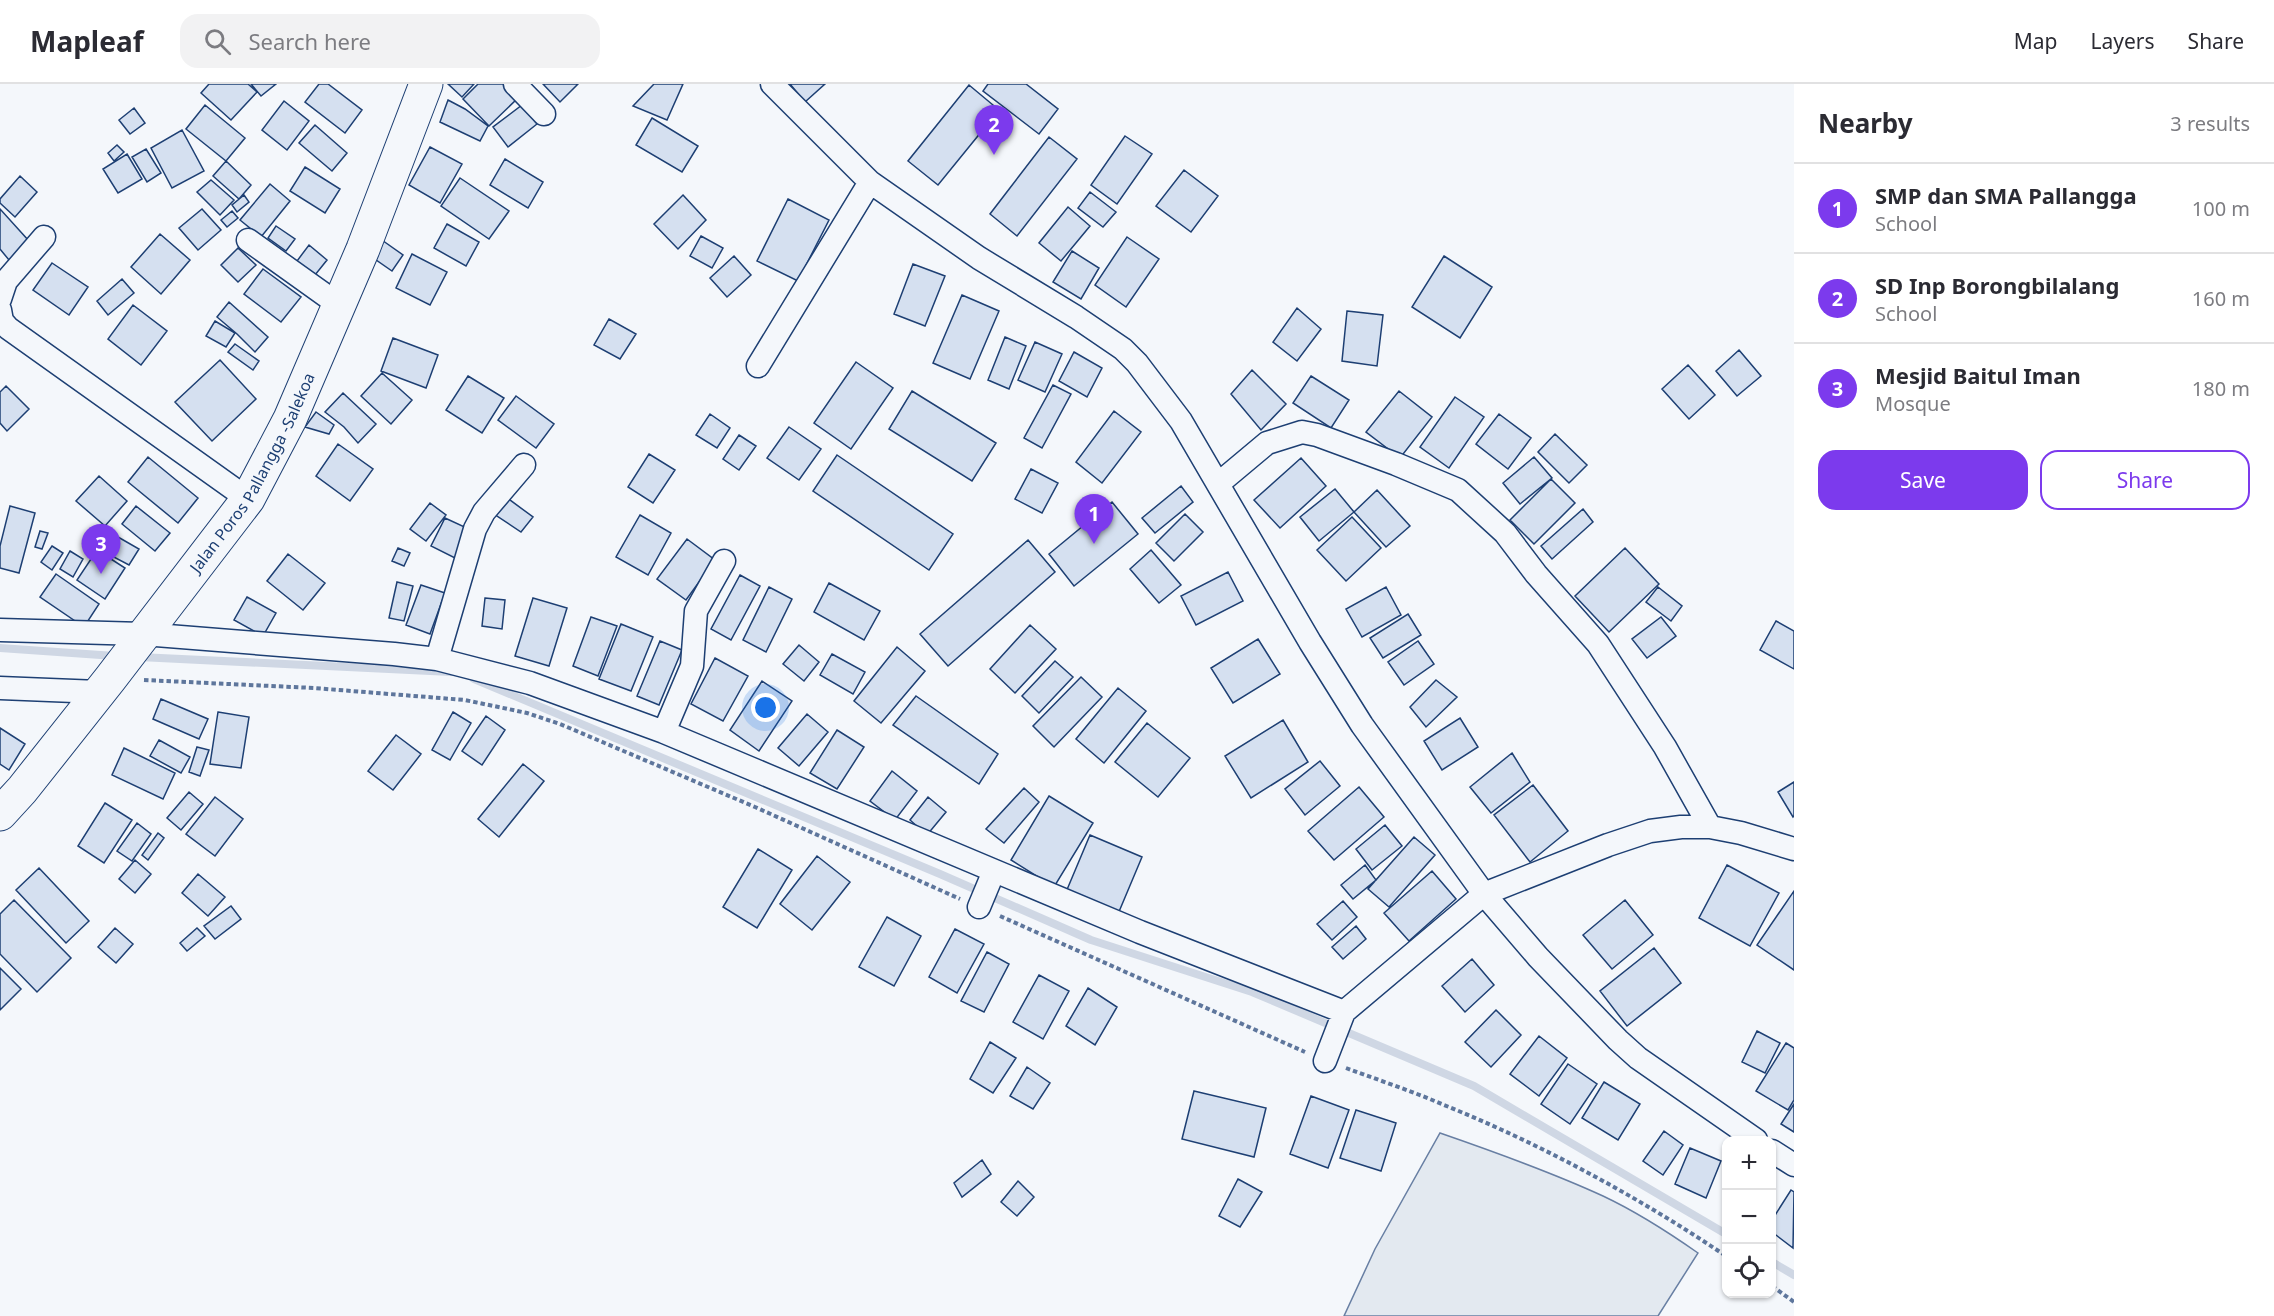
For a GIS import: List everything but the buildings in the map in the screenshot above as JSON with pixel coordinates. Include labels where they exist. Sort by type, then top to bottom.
[{"type":"main road","name":"Jalan Poros Pallangga -Salekoa","points":[[0,814],[29,781],[248,499],[290,419],[339,305],[363,249],[426,84]]},
{"type":"street","points":[[515,84],[544,114]]},
{"type":"street","points":[[772,84],[870,182],[979,258],[1076,317],[1122,349],[1137,363],[1181,422],[1310,642],[1362,724],[1484,894],[1538,957],[1618,1041],[1638,1058],[1750,1136]]},
{"type":"street","points":[[758,366],[870,182]]},
{"type":"street","points":[[0,299],[6,281],[44,237]]},
{"type":"street","points":[[248,240],[339,305]]},
{"type":"street","points":[[0,310],[2,321],[9,328],[248,499]]},
{"type":"street","points":[[1218,484],[1267,443],[1302,432],[1317,435],[1396,464],[1458,490],[1505,533],[1536,574],[1598,644],[1665,747],[1710,827]]},
{"type":"street","points":[[436,659],[476,529],[484,512],[524,465]]},
{"type":"street","points":[[664,732],[692,666],[696,611],[724,561]]},
{"type":"street","points":[[0,630],[120,664]]},
{"type":"street","points":[[0,688],[120,664],[436,659],[530,683],[664,732],[987,890],[1150,937],[1342,1017]]},
{"type":"street","points":[[1327,1056],[1342,1017],[1484,894],[1608,845],[1650,831],[1681,827],[1710,827],[1741,833],[1794,849]]},
{"type":"street","points":[[1776,1154],[1794,1165]]},
{"type":"path","points":[[120,664],[202,681],[456,699],[527,713],[560,724],[755,807],[987,890],[1327,1056],[1523,1139],[1591,1175],[1722,1254]]},
{"type":"path","points":[[1776,1289],[1794,1302]]},
{"type":"shaded area","points":[[1440,1133],[1502,1155],[1603,1196],[1652,1223],[1698,1253],[1658,1316],[1344,1316],[1375,1249]]},
{"type":"waterway","points":[[0,648],[115,656]]},
{"type":"waterway","points":[[139,657],[451,672]]},
{"type":"waterway","points":[[474,679],[940,874],[1091,940],[1252,992],[1474,1086],[1722,1232]]},
{"type":"waterway","points":[[1776,1264],[1794,1275]]},
{"type":"place","name":"SD Inp Borongbilalang","points":[[994,155]]},
{"type":"place","name":"SMP dan SMA Pallangga","points":[[1094,544]]},
{"type":"place","name":"Mesjid Baitul Iman","points":[[101,574]]}]
